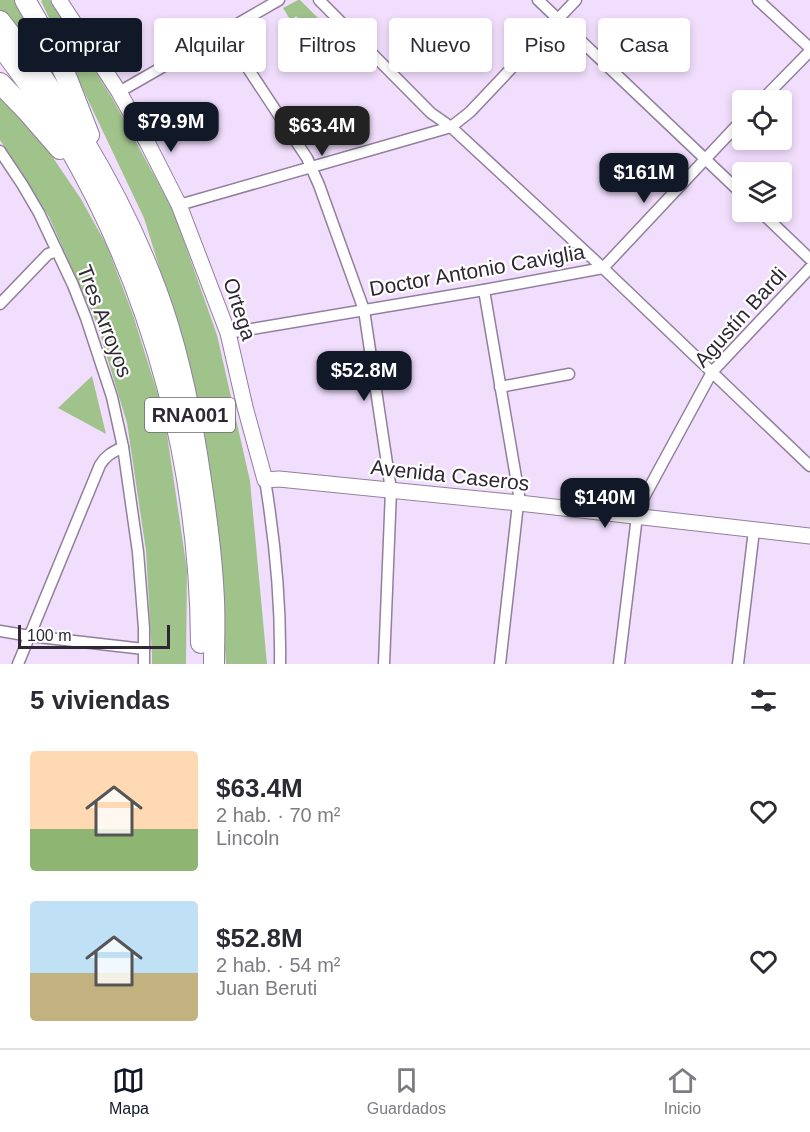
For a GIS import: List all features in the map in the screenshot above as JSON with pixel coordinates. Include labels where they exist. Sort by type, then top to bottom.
[{"type":"highway","points":[[24,0],[55,52],[68,81],[101,186]]},
{"type":"highway","name":"RNA001","points":[[0,21],[45,81],[101,186],[138,246],[157,292],[184,385],[194,434],[208,526],[214,600],[214,664]]},
{"type":"highway","name":"RNA001","points":[[0,45],[101,186],[156,345],[169,390],[188,486],[201,620],[201,664]]},
{"type":"highway","points":[[0,83],[64,154],[101,186]]},
{"type":"street","name":"Ortega","points":[[59,0],[119,92],[179,205],[228,333],[265,480],[277,577],[281,628],[280,664]]},
{"type":"street","points":[[248,18],[279,0]]},
{"type":"street","points":[[319,0],[431,113],[451,127],[603,268],[810,466]]},
{"type":"street","points":[[538,0],[557,18]]},
{"type":"street","points":[[559,18],[576,0]]},
{"type":"street","points":[[758,0],[810,49],[771,90]]},
{"type":"street","points":[[586,46],[732,185]]},
{"type":"street","points":[[119,92],[154,72]]},
{"type":"street","points":[[250,72],[312,168],[364,310],[391,490],[384,664]]},
{"type":"street","points":[[179,205],[451,127],[471,112],[508,72]]},
{"type":"street","name":"Doctor Antonio Caviglia","points":[[228,333],[603,268],[732,131]]},
{"type":"street","name":"Tres Arroyos","points":[[0,151],[39,213],[86,318],[106,373],[123,447],[138,552],[144,664]]},
{"type":"street","points":[[771,222],[810,259]]},
{"type":"street","points":[[0,303],[48,254],[57,251]]},
{"type":"street","name":"Agustín Bardi","points":[[619,664],[637,516],[642,501],[712,372],[810,268]]},
{"type":"street","points":[[484,290],[519,495],[500,664]]},
{"type":"street","points":[[500,387],[569,374]]},
{"type":"street","points":[[18,664],[100,465],[104,458],[123,447]]},
{"type":"street","name":"Avenida Caseros","points":[[265,480],[279,479],[519,503],[810,536]]},
{"type":"street","points":[[738,664],[754,530]]},
{"type":"street","points":[[0,631],[144,649]]},
{"type":"green space","points":[[0,0],[18,0],[29,18],[18,18],[18,36],[0,13]]},
{"type":"green space","points":[[50,0],[61,18],[49,18],[41,1]]},
{"type":"green space","points":[[300,0],[318,18],[296,16],[289,18],[283,8]]},
{"type":"green space","points":[[47,72],[54,72],[64,94]]},
{"type":"green space","points":[[75,72],[96,72],[173,210],[217,335],[250,481],[267,664],[226,664],[213,489],[188,360],[144,218]]},
{"type":"green space","points":[[0,92],[39,137],[81,199],[107,246],[133,315],[164,414],[187,570],[186,664],[152,664],[146,551],[127,423],[97,324],[49,217],[0,140]]},
{"type":"green space","points":[[92,376],[106,434],[58,408]]}]
